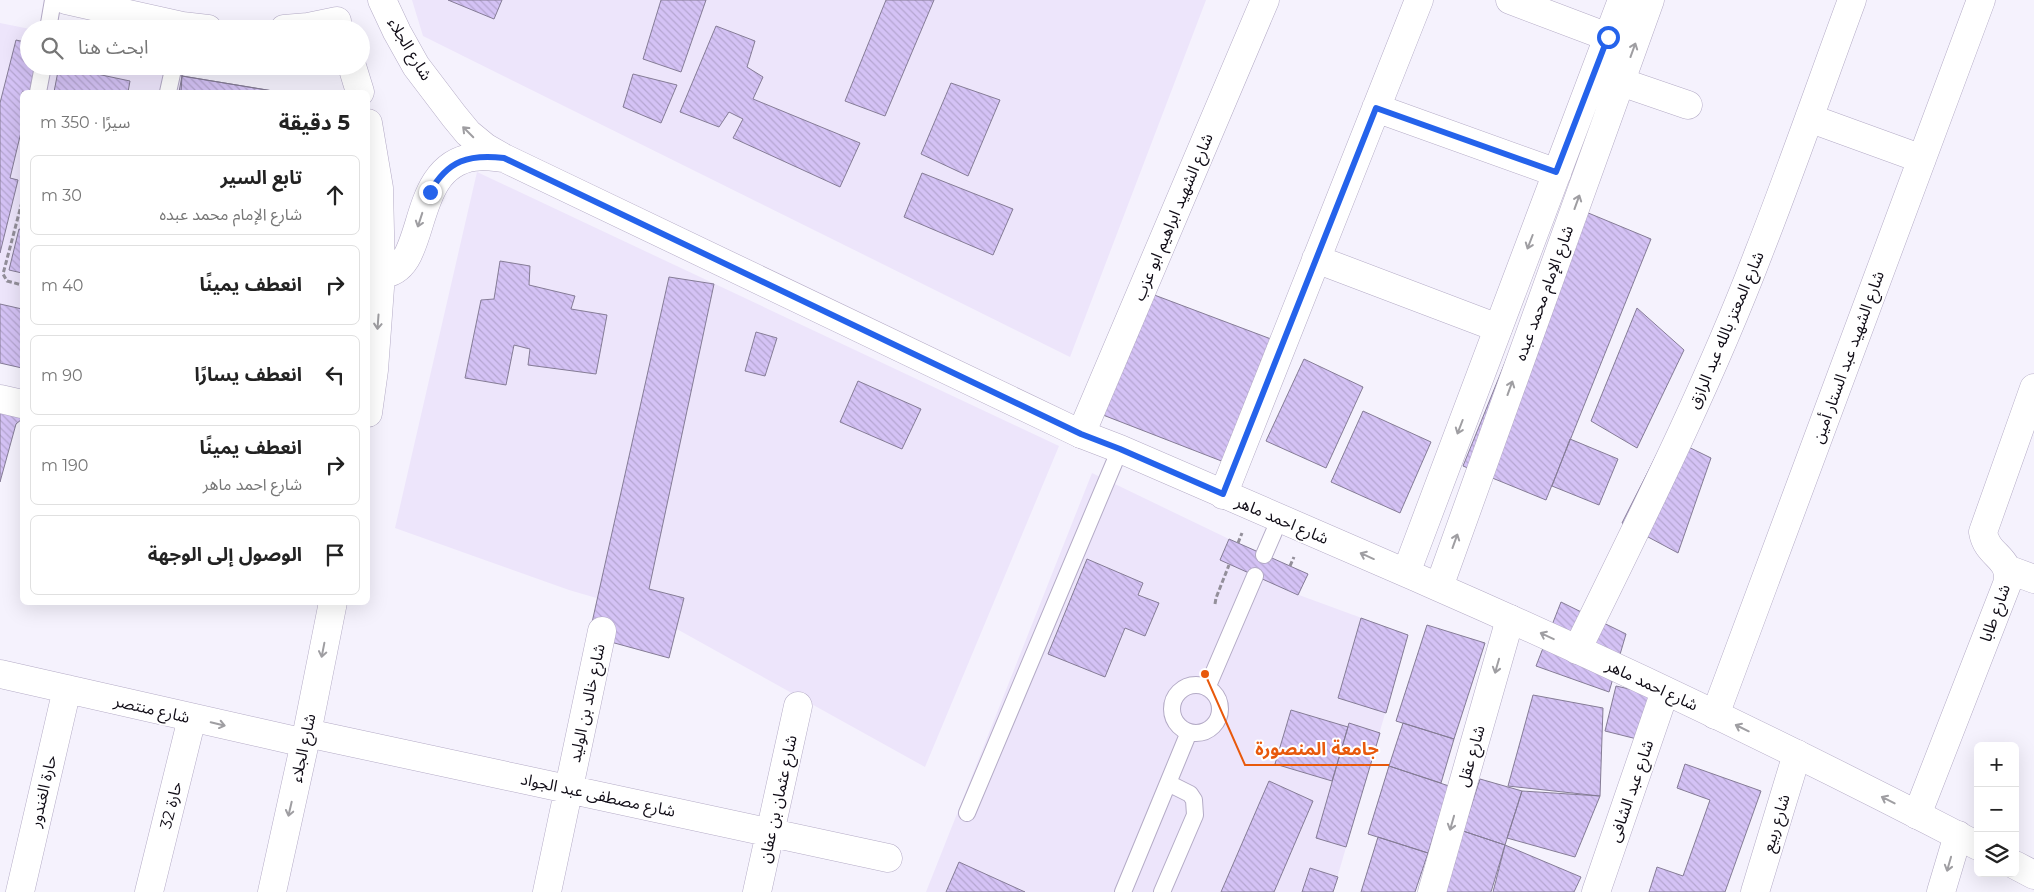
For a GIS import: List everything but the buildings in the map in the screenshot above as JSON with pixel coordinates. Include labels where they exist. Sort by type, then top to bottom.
[{"type":"street","points":[[66,0],[103,4],[162,20]]},
{"type":"street","name":"شارع الجلاء","points":[[382,0],[412,58],[440,97]]},
{"type":"street","name":"شارع الشهيد ابراهيم ابو عزب","points":[[1081,434],[1265,0]]},
{"type":"street","points":[[1223,494],[1419,0]]},
{"type":"street","points":[[1510,0],[1608,37]]},
{"type":"street","name":"شارع الإمام محمد عبده","points":[[1406,573],[1622,0]]},
{"type":"street","name":"شارع الإمام محمد عبده","points":[[1439,587],[1650,0]]},
{"type":"street","name":"شارع المعتز بالله عبد الرازق","points":[[1578,650],[1655,491],[1706,379],[1759,253],[1852,0]]},
{"type":"street","name":"شارع الشهيد عبد الستار أمين","points":[[1715,715],[1981,0]]},
{"type":"street","points":[[355,75],[359,90]]},
{"type":"street","points":[[1621,82],[1688,105]]},
{"type":"street","name":"شارع احمد ماهر","points":[[440,97],[468,133],[485,147],[504,158],[1081,434],[1120,449],[1439,587],[1578,650],[1797,754],[1968,841]]},
{"type":"street","points":[[1376,108],[1556,172]]},
{"type":"street","points":[[1809,118],[1922,160]]},
{"type":"street","points":[[370,135],[379,188],[381,274],[370,399]]},
{"type":"street","name":"شارع احمد ماهر","points":[[381,274],[397,270],[406,260],[430,192],[445,170],[457,162],[472,157],[504,158]]},
{"type":"street","points":[[1316,259],[1498,328]]},
{"type":"street","name":"شارع طابا","points":[[1917,815],[2007,584],[2007,569],[2001,558],[1987,545],[1983,532],[2034,388]]},
{"type":"street","points":[[0,399],[20,404]]},
{"type":"street","points":[[2007,569],[2034,579]]},
{"type":"street","name":"شارع الجلاء","points":[[272,892],[306,738],[332,605]]},
{"type":"street","name":"شارع عقل","points":[[1432,892],[1510,619]]},
{"type":"street","name":"شارع خالد بن الوليد","points":[[547,892],[602,632]]},
{"type":"street","name":"شارع منتصر","points":[[0,674],[192,718],[306,738]]},
{"type":"street","name":"حارة الغندور","points":[[20,892],[67,689]]},
{"type":"street","name":"شارع عبد الشافى","points":[[1596,892],[1665,691]]},
{"type":"street","name":"شارع عثمان بن عفان","points":[[757,892],[798,706]]},
{"type":"street","name":"حارة 32","points":[[149,892],[192,718]]},
{"type":"street","name":"شارع مصطفى عبد الجواد","points":[[306,738],[570,789],[888,858]]},
{"type":"street","name":"شارع ربيع","points":[[1755,892],[1797,754]]},
{"type":"street","points":[[1941,892],[1968,841]]},
{"type":"street","points":[[2019,867],[2034,875]]},
{"type":"lane","points":[[50,20],[53,0]]},
{"type":"lane","points":[[38,90],[41,75]]},
{"type":"lane","points":[[168,90],[172,75]]},
{"type":"lane","points":[[967,813],[1120,449]]},
{"type":"lane","points":[[1264,555],[1280,518]]},
{"type":"lane","points":[[1207,688],[1255,576]]},
{"type":"lane","points":[[1198,685],[1207,688],[1215,694],[1219,703],[1219,713],[1216,722],[1208,729],[1199,732],[1189,732],[1180,727],[1174,719],[1172,710],[1173,700],[1188,686],[1198,685]]},
{"type":"lane","points":[[1123,892],[1189,732]]},
{"type":"lane","points":[[1162,892],[1193,822],[1196,808],[1190,794],[1168,783]]},
{"type":"path","points":[[20,210],[3,274],[7,281],[20,284]]},
{"type":"shaded area","points":[[412,0],[1206,0],[1070,357],[423,36]]},
{"type":"shaded area","points":[[0,23],[20,27],[20,75],[182,75],[267,90],[20,90],[20,368],[0,363]]},
{"type":"shaded area","points":[[477,172],[1059,446],[925,767],[648,613],[569,590],[395,528]]},
{"type":"shaded area","points":[[1092,473],[1229,539],[1308,574],[1299,595],[1408,635],[1333,892],[926,892]]},
{"type":"place","name":"جامعة المنصورة","points":[[1205,674]]},
{"type":"route","points":[[430,192],[436,180],[445,170],[457,162],[472,157],[504,158],[1081,434],[1223,494],[1376,108],[1556,172],[1608,37]]}]
